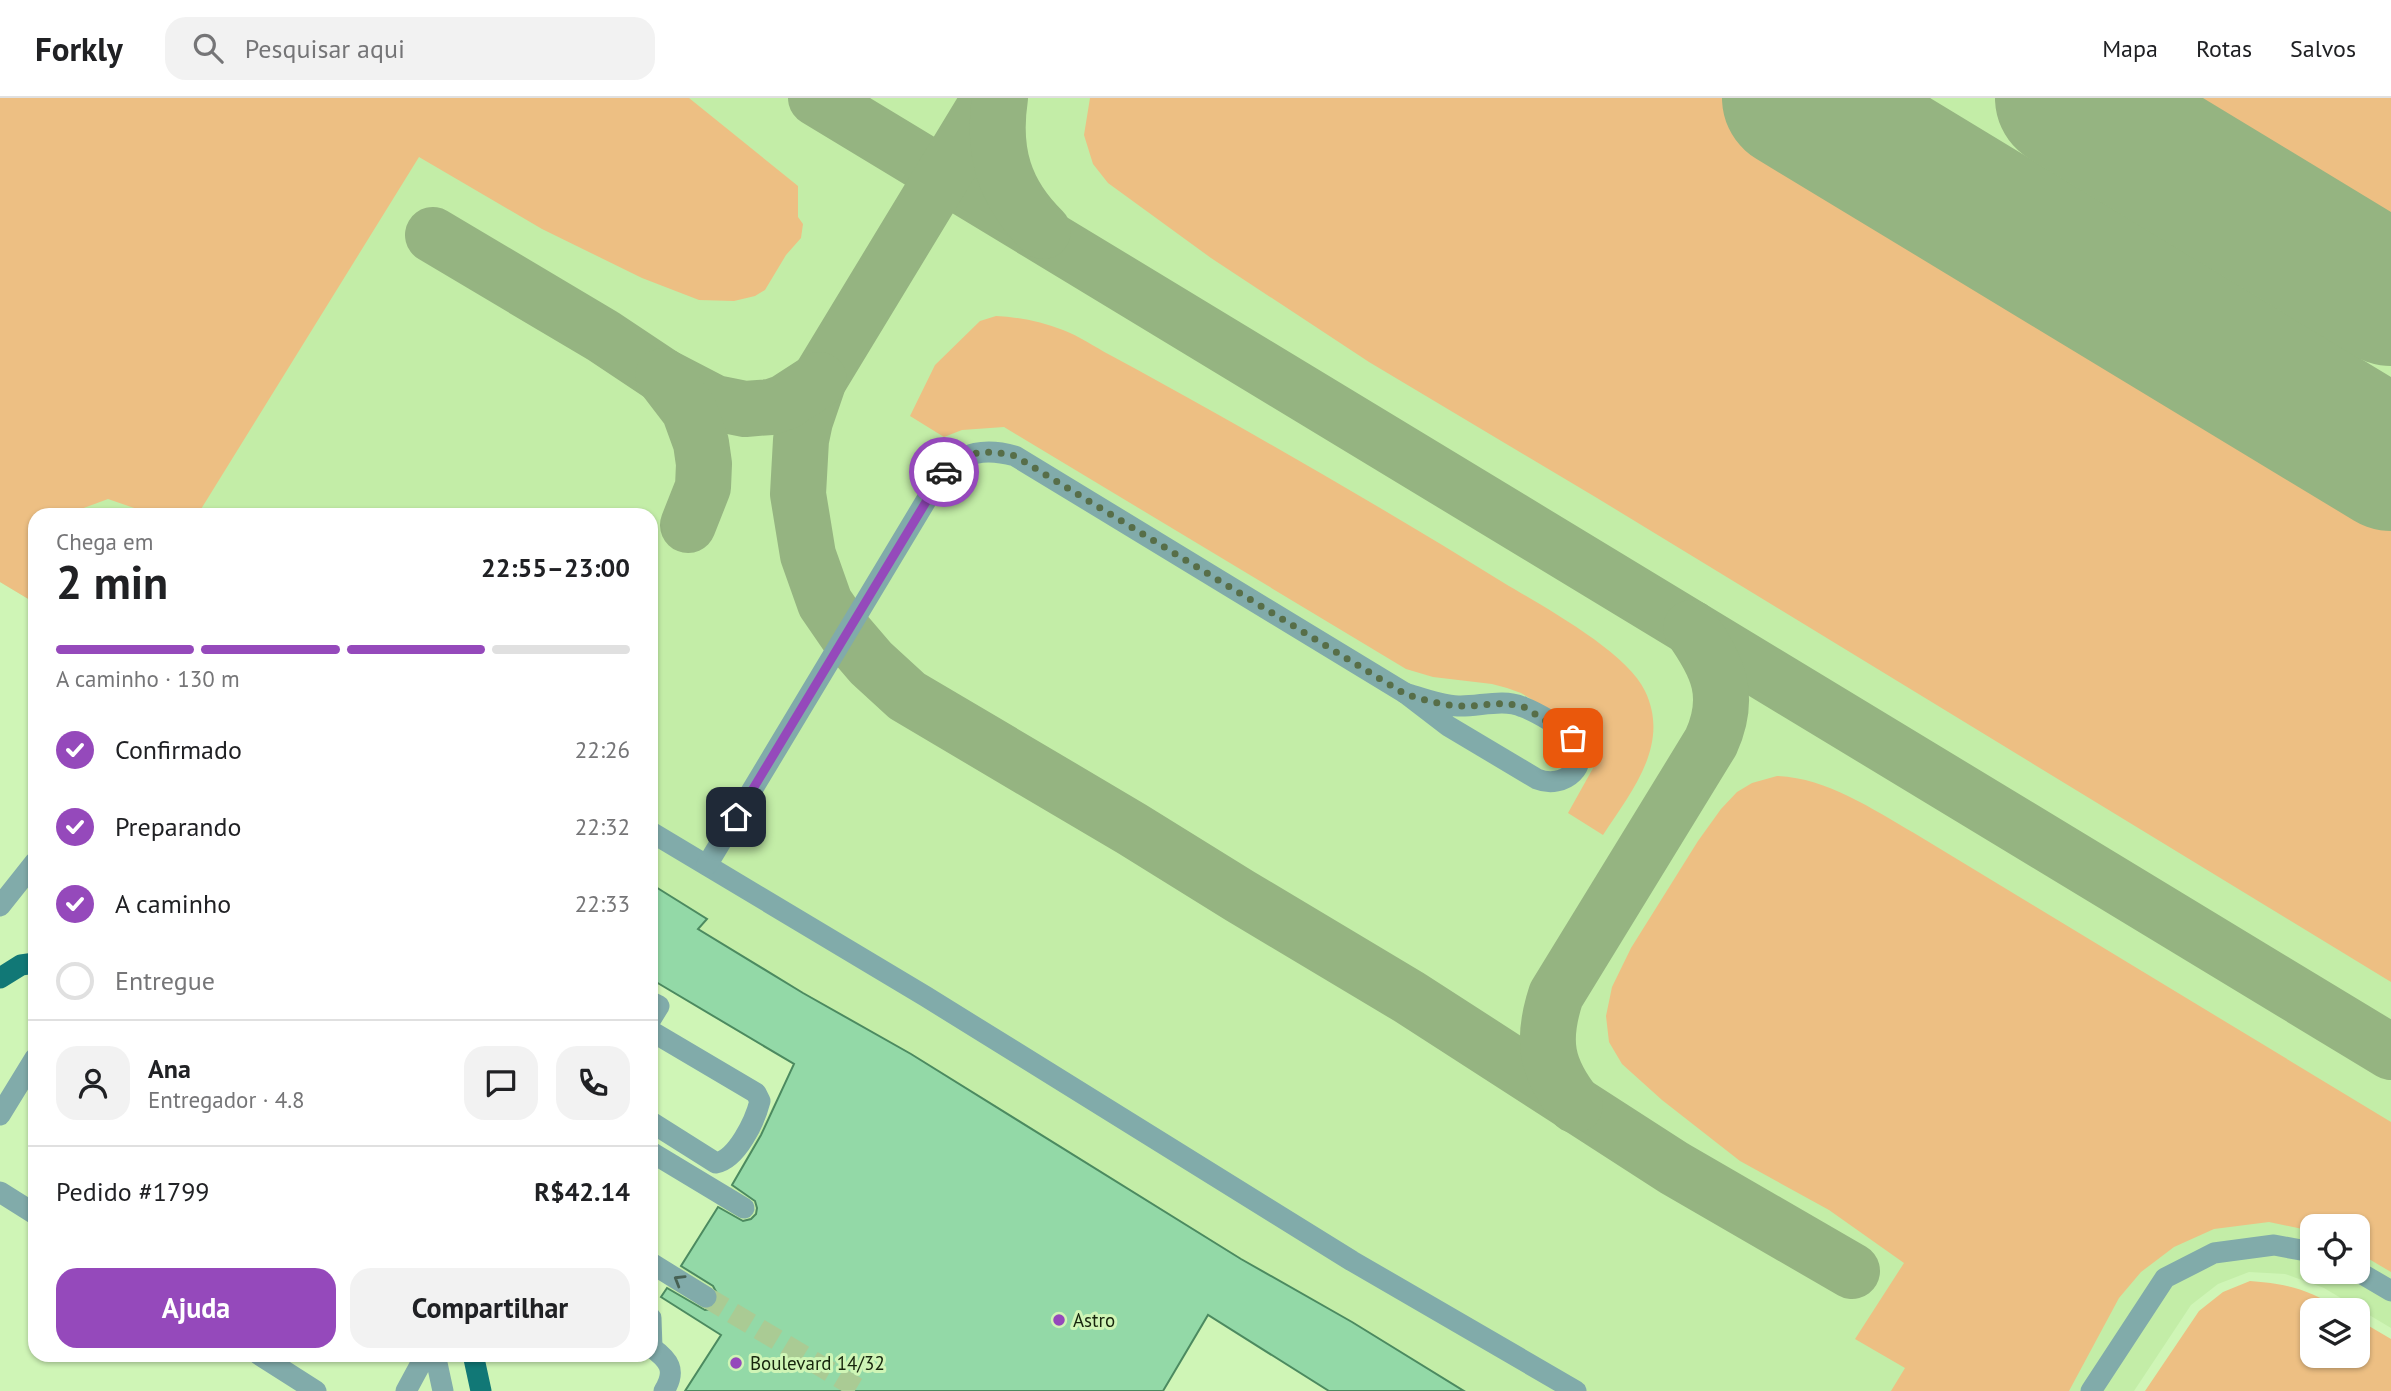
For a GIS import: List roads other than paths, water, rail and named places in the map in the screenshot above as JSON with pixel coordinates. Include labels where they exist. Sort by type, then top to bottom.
[{"type":"main road","points":[[0,978],[21,965],[28,964]]},
{"type":"main road","points":[[475,1362],[481,1391]]},
{"type":"lane","points":[[708,865],[942,474],[950,465],[971,453],[1000,452],[1015,456],[1405,694],[1448,726],[1537,779],[1561,782],[1574,772],[1578,764],[1579,755],[1573,738],[1524,707],[1507,703],[1454,706],[1405,694]]},
{"type":"lane","points":[[658,836],[936,1003],[1352,1261],[1576,1391]]},
{"type":"lane","points":[[0,906],[28,871]]},
{"type":"lane","points":[[658,1035],[756,1093],[760,1101],[758,1111],[734,1154],[725,1161],[716,1163],[658,1126]]},
{"type":"lane","points":[[0,1115],[28,1069]]},
{"type":"lane","points":[[658,1156],[744,1208]]},
{"type":"lane","points":[[0,1192],[28,1210]]},
{"type":"lane","points":[[2091,1391],[2165,1278],[2214,1254],[2274,1245],[2300,1250]]},
{"type":"lane","points":[[658,1267],[706,1297]]},
{"type":"lane","points":[[2370,1279],[2391,1291]]},
{"type":"lane","points":[[658,1354],[671,1365],[672,1372],[664,1391]]},
{"type":"lane","points":[[271,1362],[316,1391]]},
{"type":"lane","points":[[406,1391],[422,1362]]},
{"type":"lane","points":[[437,1362],[443,1391]]},
{"type":"tunnel","points":[[706,1297],[862,1391]]},
{"type":"place","name":"Astro","points":[[1059,1320]]},
{"type":"place","name":"Boulevard 14/32","points":[[736,1363]]}]
